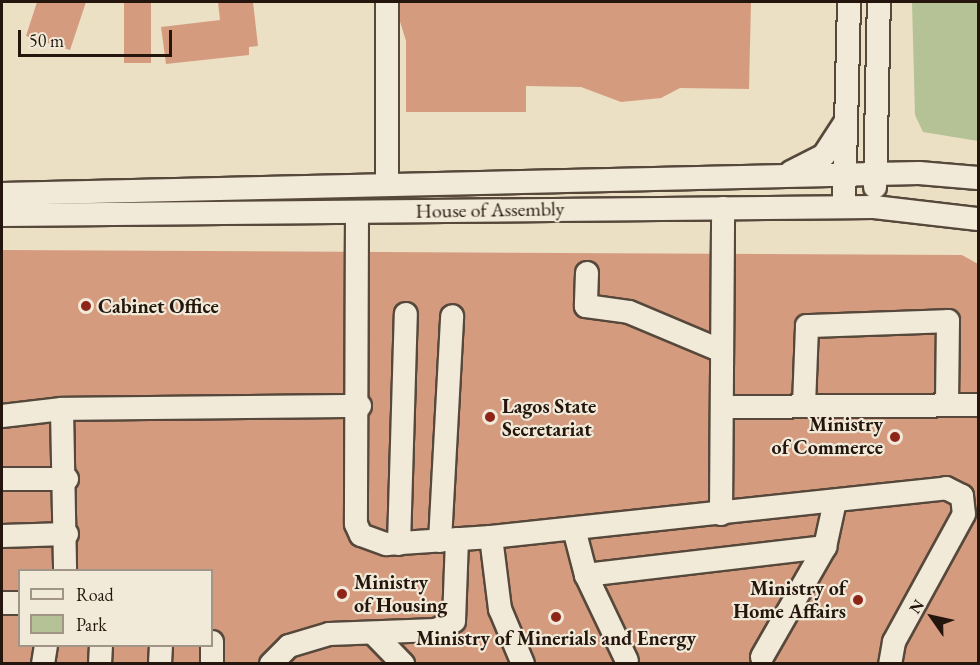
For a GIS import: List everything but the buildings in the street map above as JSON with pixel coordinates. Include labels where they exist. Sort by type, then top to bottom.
[{"type":"street","points":[[387,2],[387,184]]},
{"type":"street","points":[[844,207],[849,2]]},
{"type":"street","points":[[874,207],[879,2]]},
{"type":"street","points":[[782,176],[824,155],[845,120]]},
{"type":"street","name":"House of Assembly","points":[[2,194],[844,174],[978,178]]},
{"type":"street","name":"House of Assembly","points":[[2,215],[874,207],[978,219]]},
{"type":"street","points":[[721,514],[723,208]]},
{"type":"street","points":[[357,212],[360,406],[356,524],[371,542],[399,544],[491,537],[946,488],[970,493],[964,514],[894,642],[890,663]]},
{"type":"street","points":[[587,273],[586,306],[629,312],[722,351]]},
{"type":"street","points":[[399,544],[406,314]]},
{"type":"street","points":[[271,663],[289,646],[329,634],[436,630],[454,621],[448,540],[452,316]]},
{"type":"street","points":[[804,405],[807,326],[948,321],[947,404]]},
{"type":"street","points":[[722,406],[978,405]]},
{"type":"street","points":[[2,416],[63,409],[360,406]]},
{"type":"street","points":[[63,409],[67,478],[65,569]]},
{"type":"street","points":[[2,479],[67,478]]},
{"type":"street","points":[[762,657],[825,547],[836,501]]},
{"type":"street","points":[[574,529],[586,575],[627,661]]},
{"type":"street","points":[[2,536],[67,534]]},
{"type":"street","points":[[491,537],[500,609],[523,663]]},
{"type":"street","points":[[586,575],[825,547]]},
{"type":"street","points":[[2,603],[18,603]]},
{"type":"street","points":[[374,634],[403,663]]},
{"type":"street","points":[[43,663],[46,647]]},
{"type":"street","points":[[100,663],[101,647]]},
{"type":"street","points":[[160,663],[161,647]]},
{"type":"street","points":[[212,647],[212,663]]},
{"type":"green space","points":[[912,2],[978,2],[978,141],[923,132],[915,115]]},
{"type":"place","name":"Cabinet Office","points":[[86,306]]},
{"type":"place","name":"Lagos State Secretariat","points":[[490,417]]},
{"type":"place","name":"Ministry of Commerce","points":[[895,437]]},
{"type":"place","name":"Ministry of Housing","points":[[342,594]]},
{"type":"place","name":"Ministry of Home Affairs","points":[[858,600]]},
{"type":"place","name":"Ministry of Minerials and Energy","points":[[556,617]]}]
